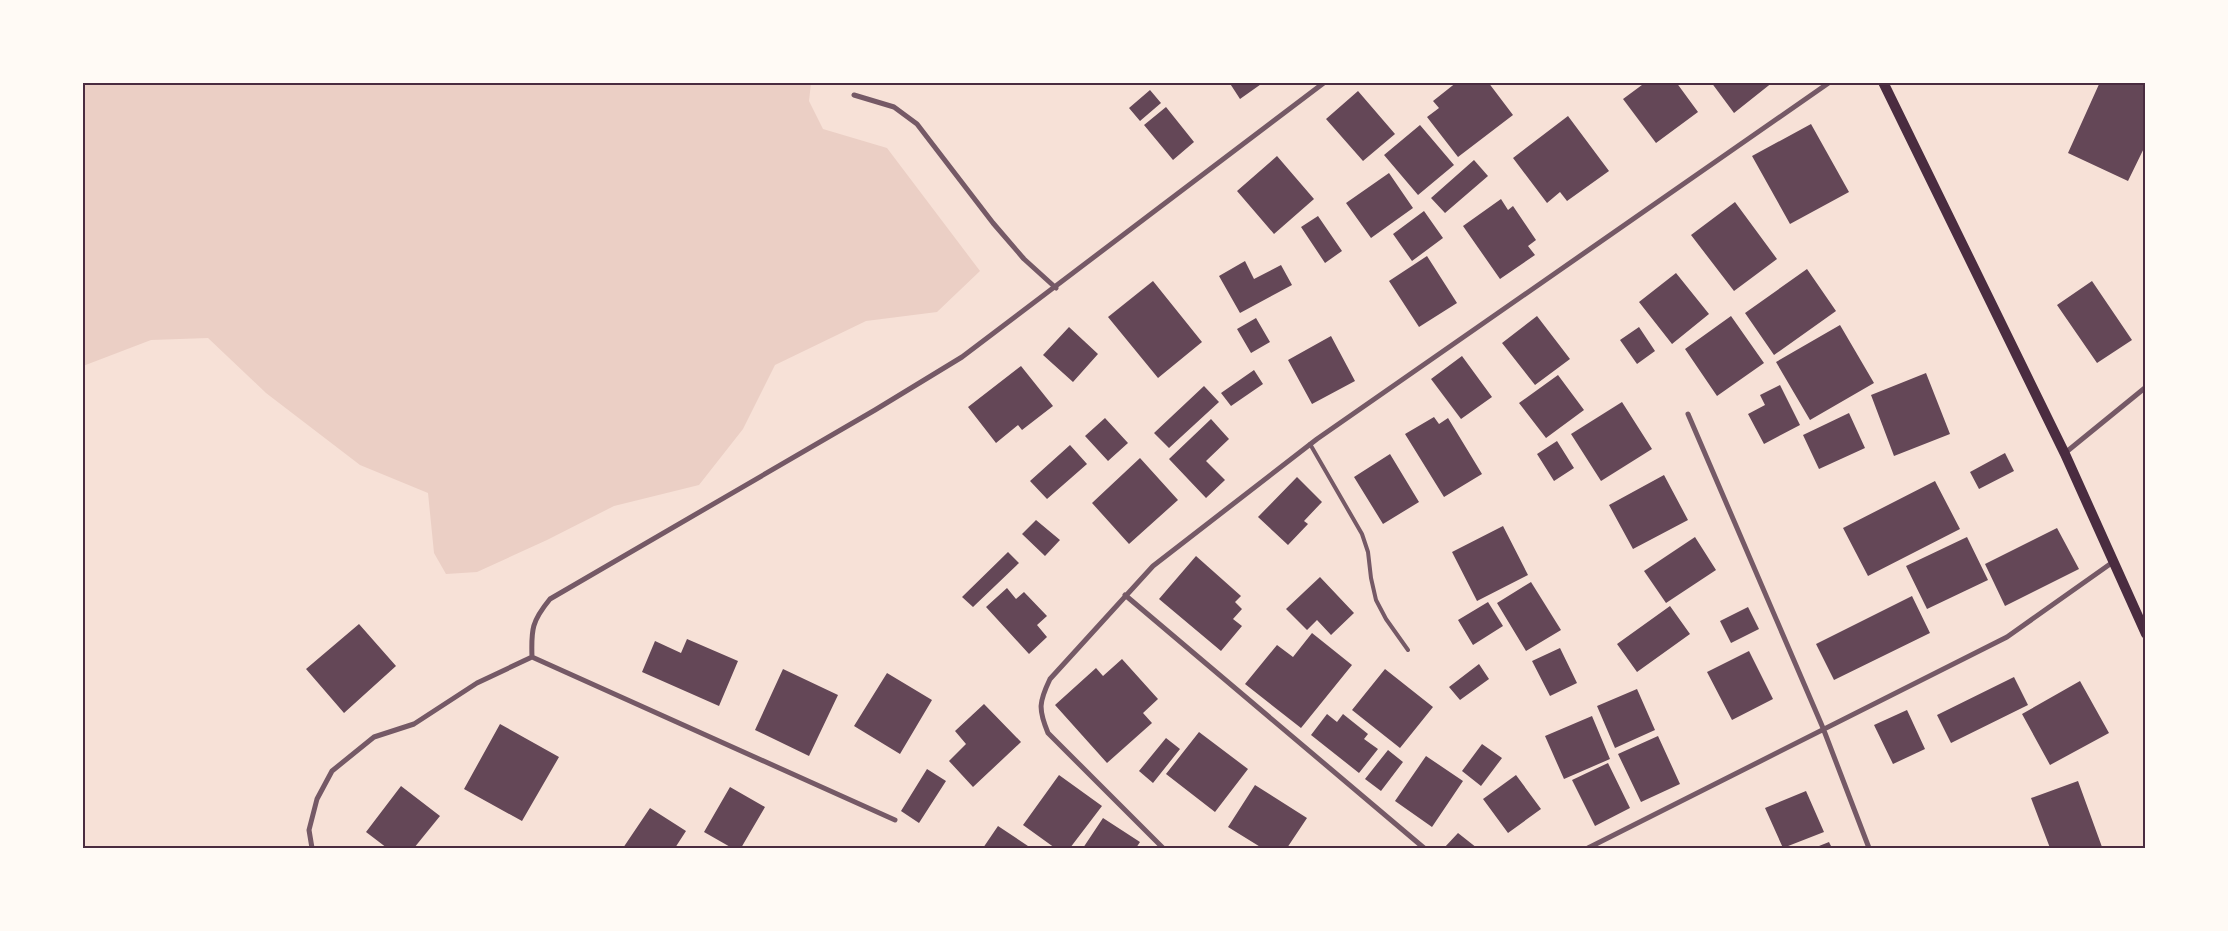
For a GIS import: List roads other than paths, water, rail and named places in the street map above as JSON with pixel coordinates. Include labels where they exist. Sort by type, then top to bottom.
[{"type":"main road","points":[[1884,82],[2065,454],[2146,634]]},
{"type":"street","points":[[532,657],[531,630],[536,616],[550,599],[891,401],[962,357],[1056,288],[1325,82]]},
{"type":"street","points":[[1163,848],[1048,733],[1039,713],[1042,696],[1050,679],[1153,566],[1310,444],[1830,82]]},
{"type":"street","points":[[854,95],[894,107],[916,124],[992,223],[1024,259],[1056,288]]},
{"type":"street","points":[[2065,454],[2146,387]]},
{"type":"street","points":[[1688,414],[1823,728],[1869,848]]},
{"type":"street","points":[[1588,848],[2007,637],[2114,561]]},
{"type":"street","points":[[1125,595],[1424,848]]},
{"type":"street","points":[[312,848],[309,830],[317,799],[332,770],[374,737],[414,724],[477,683],[532,657],[895,820]]},
{"type":"lane","points":[[1310,444],[1362,534],[1368,552],[1376,600],[1386,619],[1408,650]]}]
